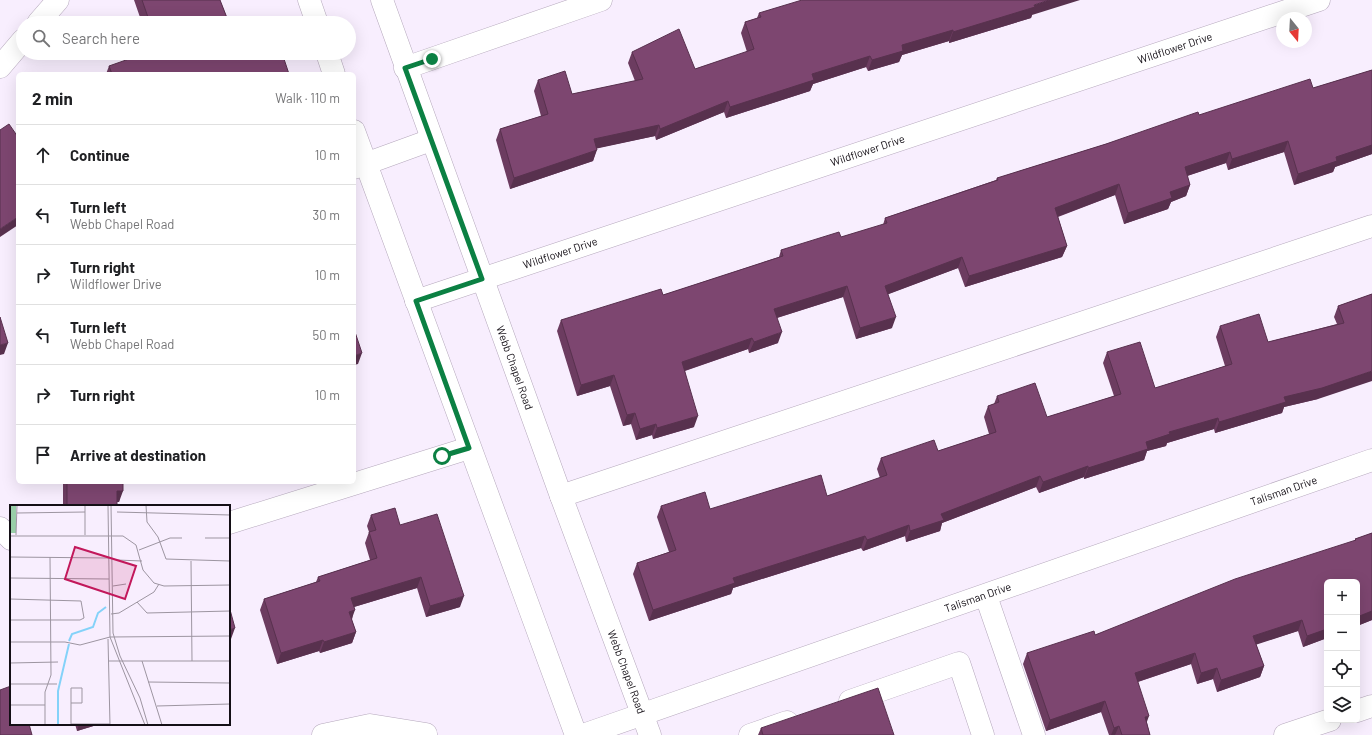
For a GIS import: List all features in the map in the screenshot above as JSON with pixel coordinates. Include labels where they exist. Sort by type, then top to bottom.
[{"type":"street","points":[[44,16],[58,0]]},
{"type":"street","points":[[309,0],[315,16]]},
{"type":"street","name":"Webb Chapel Road","points":[[382,0],[405,68],[561,496],[647,725]]},
{"type":"street","points":[[405,68],[600,0]]},
{"type":"street","name":"Wildflower Drive","points":[[416,301],[1319,0]]},
{"type":"street","points":[[0,67],[16,48]]},
{"type":"street","points":[[329,60],[333,72]]},
{"type":"street","points":[[360,166],[431,140]]},
{"type":"street","points":[[356,143],[360,166],[416,301],[469,448],[510,550],[576,735]]},
{"type":"street","points":[[561,496],[1372,226]]},
{"type":"street","points":[[356,483],[469,448]]},
{"type":"street","name":"Talisman Drive","points":[[583,735],[647,725],[986,596],[1372,460]]},
{"type":"street","points":[[230,523],[354,484]]},
{"type":"street","points":[[0,528],[10,538]]},
{"type":"street","points":[[986,596],[1034,735]]},
{"type":"street","points":[[832,707],[959,663],[983,735]]},
{"type":"street","points":[[1360,710],[1372,706]]},
{"type":"street","points":[[750,735],[803,717]]},
{"type":"street","points":[[1285,735],[1324,722]]},
{"type":"street","points":[[323,735],[370,725],[426,734]]},
{"type":"building","points":[[142,0],[220,0],[226,16],[148,16]]},
{"type":"building","points":[[802,0],[1049,0],[1034,5],[1035,7],[953,32],[953,30],[902,45],[903,51],[872,60],[870,56],[812,74],[814,80],[730,107],[728,101],[660,129],[659,125],[594,139],[597,150],[514,178],[500,129],[548,114],[538,80],[565,71],[572,94],[643,79],[632,52],[679,29],[695,69],[754,49],[745,22],[761,17],[759,13]]},
{"type":"building","points":[[126,60],[284,60],[288,72],[111,72],[109,66]]},
{"type":"building","points":[[1372,70],[1372,145],[1336,157],[1337,161],[1298,174],[1288,141],[1232,159],[1230,152],[1185,167],[1190,185],[1170,192],[1172,198],[1128,213],[1119,184],[1055,208],[1067,246],[969,276],[962,257],[885,286],[896,317],[860,328],[847,286],[774,309],[782,332],[754,342],[752,338],[682,362],[698,416],[657,428],[656,424],[640,429],[635,413],[627,415],[614,375],[581,385],[561,320],[661,289],[663,295],[783,256],[781,250],[839,232],[841,237],[887,223],[885,218],[998,180],[997,178],[1106,144],[1198,112],[1199,115],[1310,79],[1313,88]]},
{"type":"building","points":[[9,124],[16,134],[16,218],[0,229],[0,130]]},
{"type":"building","points":[[1372,294],[1372,371],[1322,388],[1284,397],[1286,402],[1219,422],[1218,418],[1169,432],[1170,434],[1146,442],[1148,449],[1088,468],[1088,466],[1043,482],[1040,476],[941,514],[944,520],[910,531],[909,525],[867,540],[865,536],[733,578],[735,583],[653,610],[637,563],[676,550],[661,506],[705,492],[710,509],[821,475],[827,496],[887,475],[881,458],[934,440],[938,451],[996,432],[988,406],[999,402],[997,396],[1035,383],[1047,417],[1121,394],[1107,352],[1140,342],[1155,388],[1232,364],[1220,326],[1259,314],[1268,342],[1344,323],[1338,306]]},
{"type":"building","points":[[0,317],[8,343],[0,345]]},
{"type":"building","points":[[356,335],[362,353],[356,355]]},
{"type":"building","points":[[67,484],[123,484],[123,491],[117,491],[117,505],[67,505]]},
{"type":"building","points":[[395,508],[400,525],[437,514],[464,596],[430,606],[421,577],[351,598],[355,610],[349,612],[356,632],[281,653],[264,599],[320,581],[318,577],[377,558],[369,532],[376,530],[371,515]]},
{"type":"building","points":[[1372,533],[1372,611],[1360,616],[1360,579],[1324,579],[1324,630],[1307,636],[1302,620],[1253,636],[1264,666],[1221,680],[1217,668],[1201,673],[1195,653],[1135,673],[1149,716],[1145,717],[1150,735],[1122,735],[1119,726],[1114,728],[1105,701],[1050,720],[1027,653],[1094,631],[1095,635],[1235,579],[1356,540],[1355,539]]},
{"type":"building","points":[[230,610],[235,628],[230,630]]},
{"type":"building","points":[[10,686],[10,725],[29,725],[32,735],[0,735],[0,690]]},
{"type":"building","points":[[878,688],[894,735],[763,735],[761,728]]},
{"type":"route","points":[[432,59],[405,68],[482,279],[416,301],[469,448],[442,456]]}]
